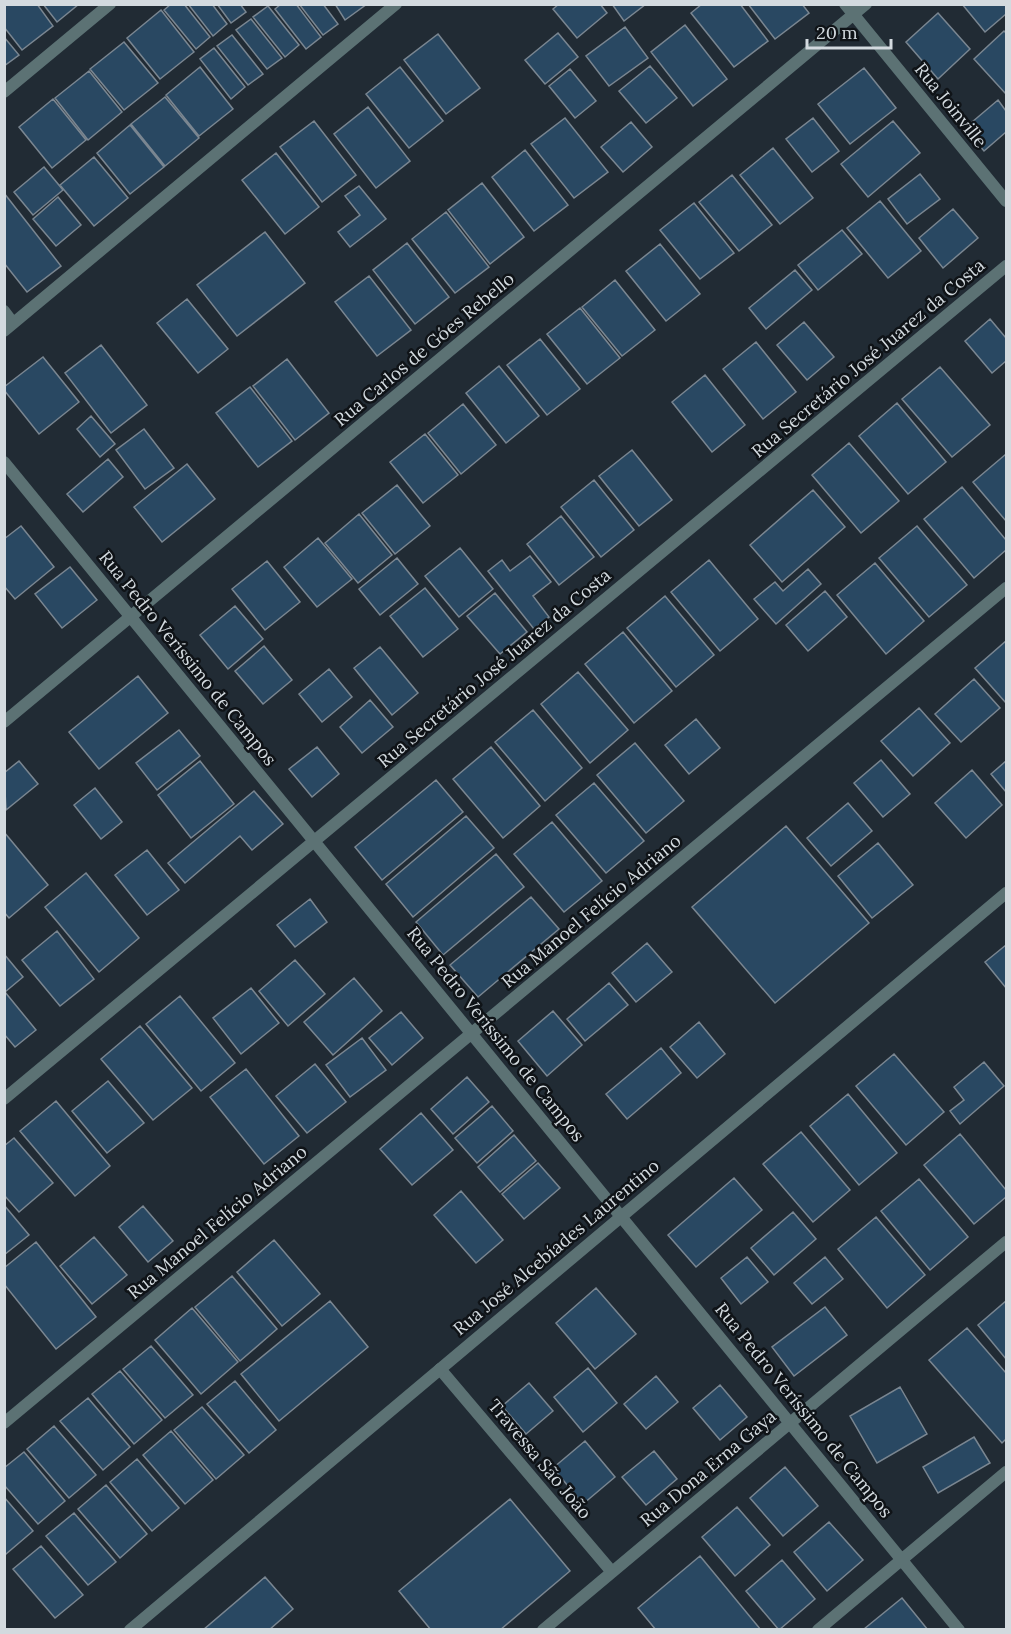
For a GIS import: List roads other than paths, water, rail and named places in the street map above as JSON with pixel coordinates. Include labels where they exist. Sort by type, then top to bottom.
[{"type":"street","points":[[4,92],[110,4]]},
{"type":"street","points":[[4,311],[9,327],[396,4]]},
{"type":"street","name":"Rua Joinville","points":[[845,4],[1006,201]]},
{"type":"street","name":"Rua Carlos de Góes Rebello","points":[[4,722],[866,4]]},
{"type":"street","name":"Rua Secretário José Juarez da Costa","points":[[4,1099],[1006,266]]},
{"type":"street","name":"Rua Pedro Veríssimo de Campos","points":[[4,462],[959,1629]]},
{"type":"street","name":"Rua Manoel Felício Adriano","points":[[4,1423],[1006,588]]},
{"type":"street","name":"Rua José Alcebíades Laurentino","points":[[130,1629],[1006,893]]},
{"type":"street","name":"Rua Dona Erna Gaya","points":[[543,1629],[1006,1242]]},
{"type":"street","name":"Travessa São João","points":[[440,1369],[612,1572]]},
{"type":"street","points":[[818,1629],[1006,1472]]}]
